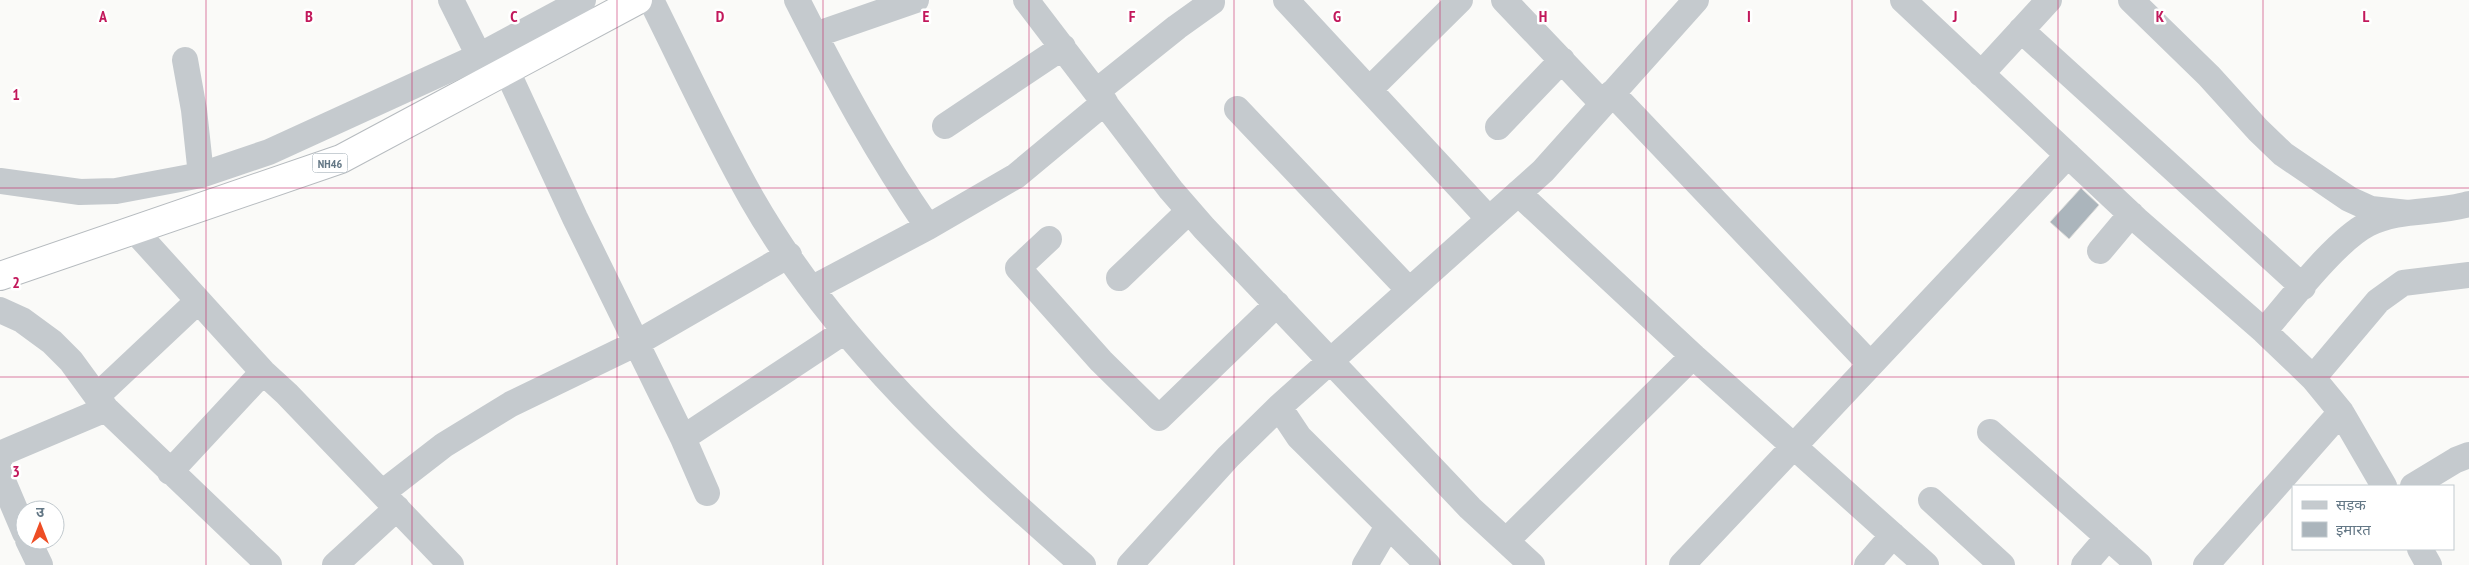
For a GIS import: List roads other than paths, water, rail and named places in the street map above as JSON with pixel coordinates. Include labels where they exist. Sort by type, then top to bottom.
[{"type":"highway","name":"NH46","points":[[0,276],[341,159],[638,0]]},
{"type":"street","points":[[451,0],[479,56]]},
{"type":"street","points":[[0,181],[80,192],[116,191],[201,175],[269,152],[479,56],[583,0]]},
{"type":"street","points":[[651,0],[752,199],[789,255],[845,331],[913,406],[1014,504],[1083,565]]},
{"type":"street","points":[[798,0],[839,84],[905,194],[928,227]]},
{"type":"street","points":[[815,35],[916,0]]},
{"type":"street","points":[[1026,0],[1189,210],[1470,508],[1532,565]]},
{"type":"street","points":[[1286,0],[1489,219]]},
{"type":"street","points":[[1370,89],[1460,0]]},
{"type":"street","points":[[1504,0],[1562,60],[1608,99],[1870,364]]},
{"type":"street","points":[[1130,565],[1228,457],[1279,407],[1543,171],[1696,0]]},
{"type":"street","points":[[1903,0],[2131,214],[2264,331],[2313,378],[2341,412],[2383,485]]},
{"type":"street","points":[[1980,74],[2049,0]]},
{"type":"street","points":[[2131,0],[2209,76],[2258,130],[2283,154],[2349,199],[2371,209],[2408,213]]},
{"type":"street","points":[[813,288],[928,227],[1016,176],[1055,146],[1101,97],[1176,26],[1212,2]]},
{"type":"street","points":[[2021,30],[2303,287]]},
{"type":"street","points":[[945,126],[1063,46]]},
{"type":"street","points":[[185,60],[194,110],[201,175]]},
{"type":"street","points":[[1498,127],[1562,60]]},
{"type":"street","points":[[507,71],[635,344],[683,438],[707,493]]},
{"type":"street","points":[[1237,109],[1409,290]]},
{"type":"street","points":[[1682,565],[2068,155]]},
{"type":"street","points":[[1518,193],[1693,356],[1926,565]]},
{"type":"street","points":[[2264,331],[2341,245],[2368,224],[2408,213],[2469,204]]},
{"type":"street","points":[[1119,278],[1189,210]]},
{"type":"street","points":[[2100,251],[2131,214]]},
{"type":"street","points":[[135,230],[263,372],[287,394],[451,565]]},
{"type":"street","points":[[1049,239],[1018,268],[1101,361],[1159,418],[1277,304]]},
{"type":"street","points":[[335,565],[389,500],[444,445],[511,404],[635,344],[789,255]]},
{"type":"street","points":[[2313,378],[2378,301],[2403,283],[2469,275]]},
{"type":"street","points":[[0,459],[2,453],[101,403],[198,301]]},
{"type":"street","points":[[0,310],[22,320],[52,342],[71,361],[101,403],[170,472],[269,565]]},
{"type":"street","points":[[683,438],[845,331]]},
{"type":"street","points":[[1506,541],[1693,356]]},
{"type":"street","points":[[170,472],[263,372]]},
{"type":"street","points":[[1279,407],[1299,437],[1428,565]]},
{"type":"street","points":[[2206,565],[2341,412]]},
{"type":"street","points":[[1990,432],[2139,565]]},
{"type":"street","points":[[2415,485],[2456,460],[2469,455]]},
{"type":"street","points":[[0,474],[15,509]]},
{"type":"street","points":[[1931,500],[2002,565]]},
{"type":"street","points":[[1365,565],[1388,526]]},
{"type":"street","points":[[1867,565],[1893,535]]},
{"type":"street","points":[[2084,565],[2108,537]]},
{"type":"street","points":[[33,550],[40,565]]},
{"type":"street","points":[[2421,550],[2429,565]]}]
